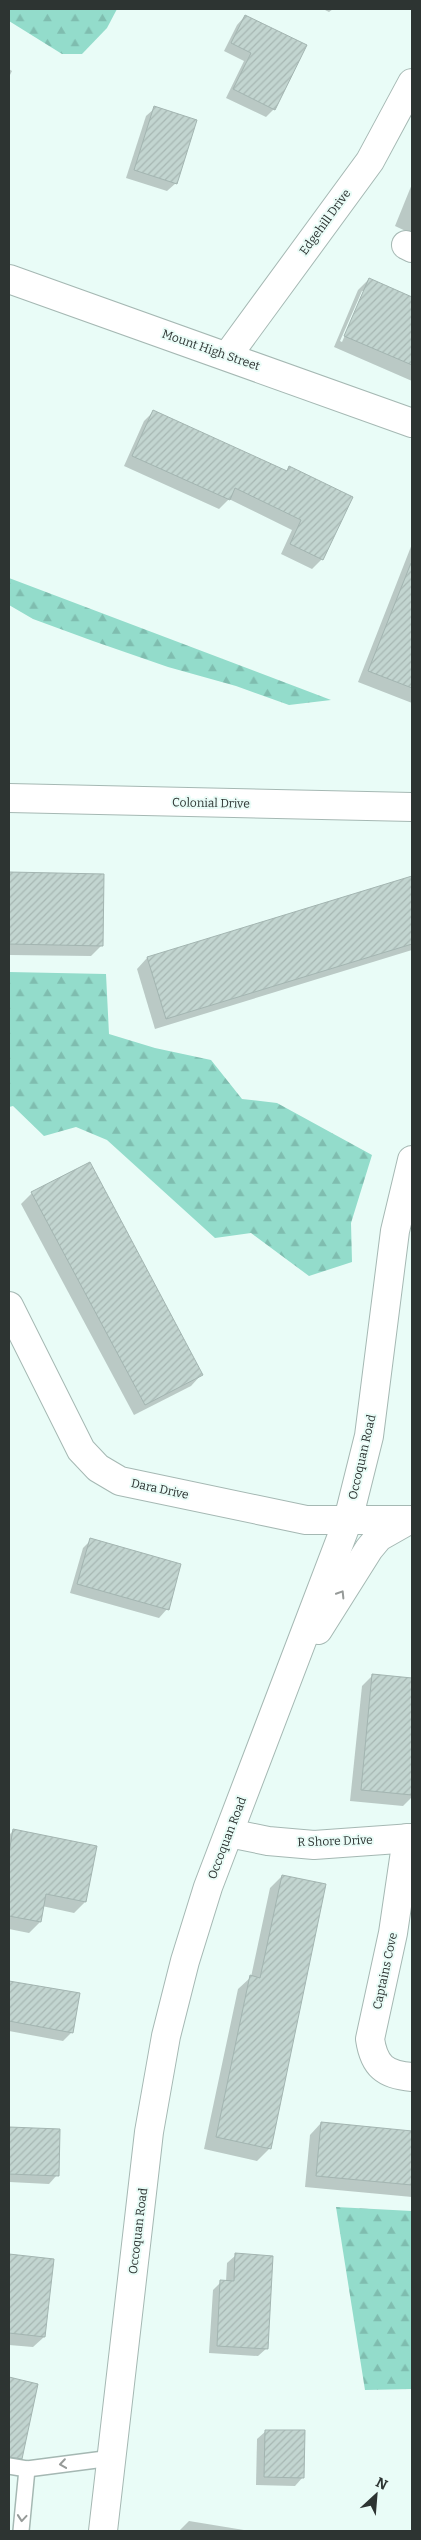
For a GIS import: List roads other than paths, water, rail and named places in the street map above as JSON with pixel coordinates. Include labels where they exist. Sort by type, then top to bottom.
[{"type":"street","name":"Edgehill Drive","points":[[228,355],[370,161],[412,83]]},
{"type":"street","name":"Mount High Street","points":[[9,278],[228,355],[412,423]]},
{"type":"street","name":"Colonial Drive","points":[[9,798],[412,807]]},
{"type":"street","name":"Occoquan Road","points":[[103,2531],[149,2132],[166,2036],[196,1924],[348,1520],[369,1436],[395,1231],[412,1160]]},
{"type":"street","name":"Dara Drive","points":[[9,1306],[81,1450],[98,1468],[120,1481],[306,1520],[411,1520]]},
{"type":"street","points":[[287,1680],[369,1549],[379,1538],[411,1520]]},
{"type":"street","name":"R Shore Drive","points":[[229,1833],[268,1841],[314,1845],[410,1838]]},
{"type":"street","name":"Captains Cove","points":[[410,1838],[393,1933],[370,2039],[372,2056],[382,2068],[396,2076],[412,2077]]},
{"type":"lane","points":[[9,2466],[27,2469],[112,2458]]},
{"type":"lane","points":[[21,2531],[27,2469]]}]
